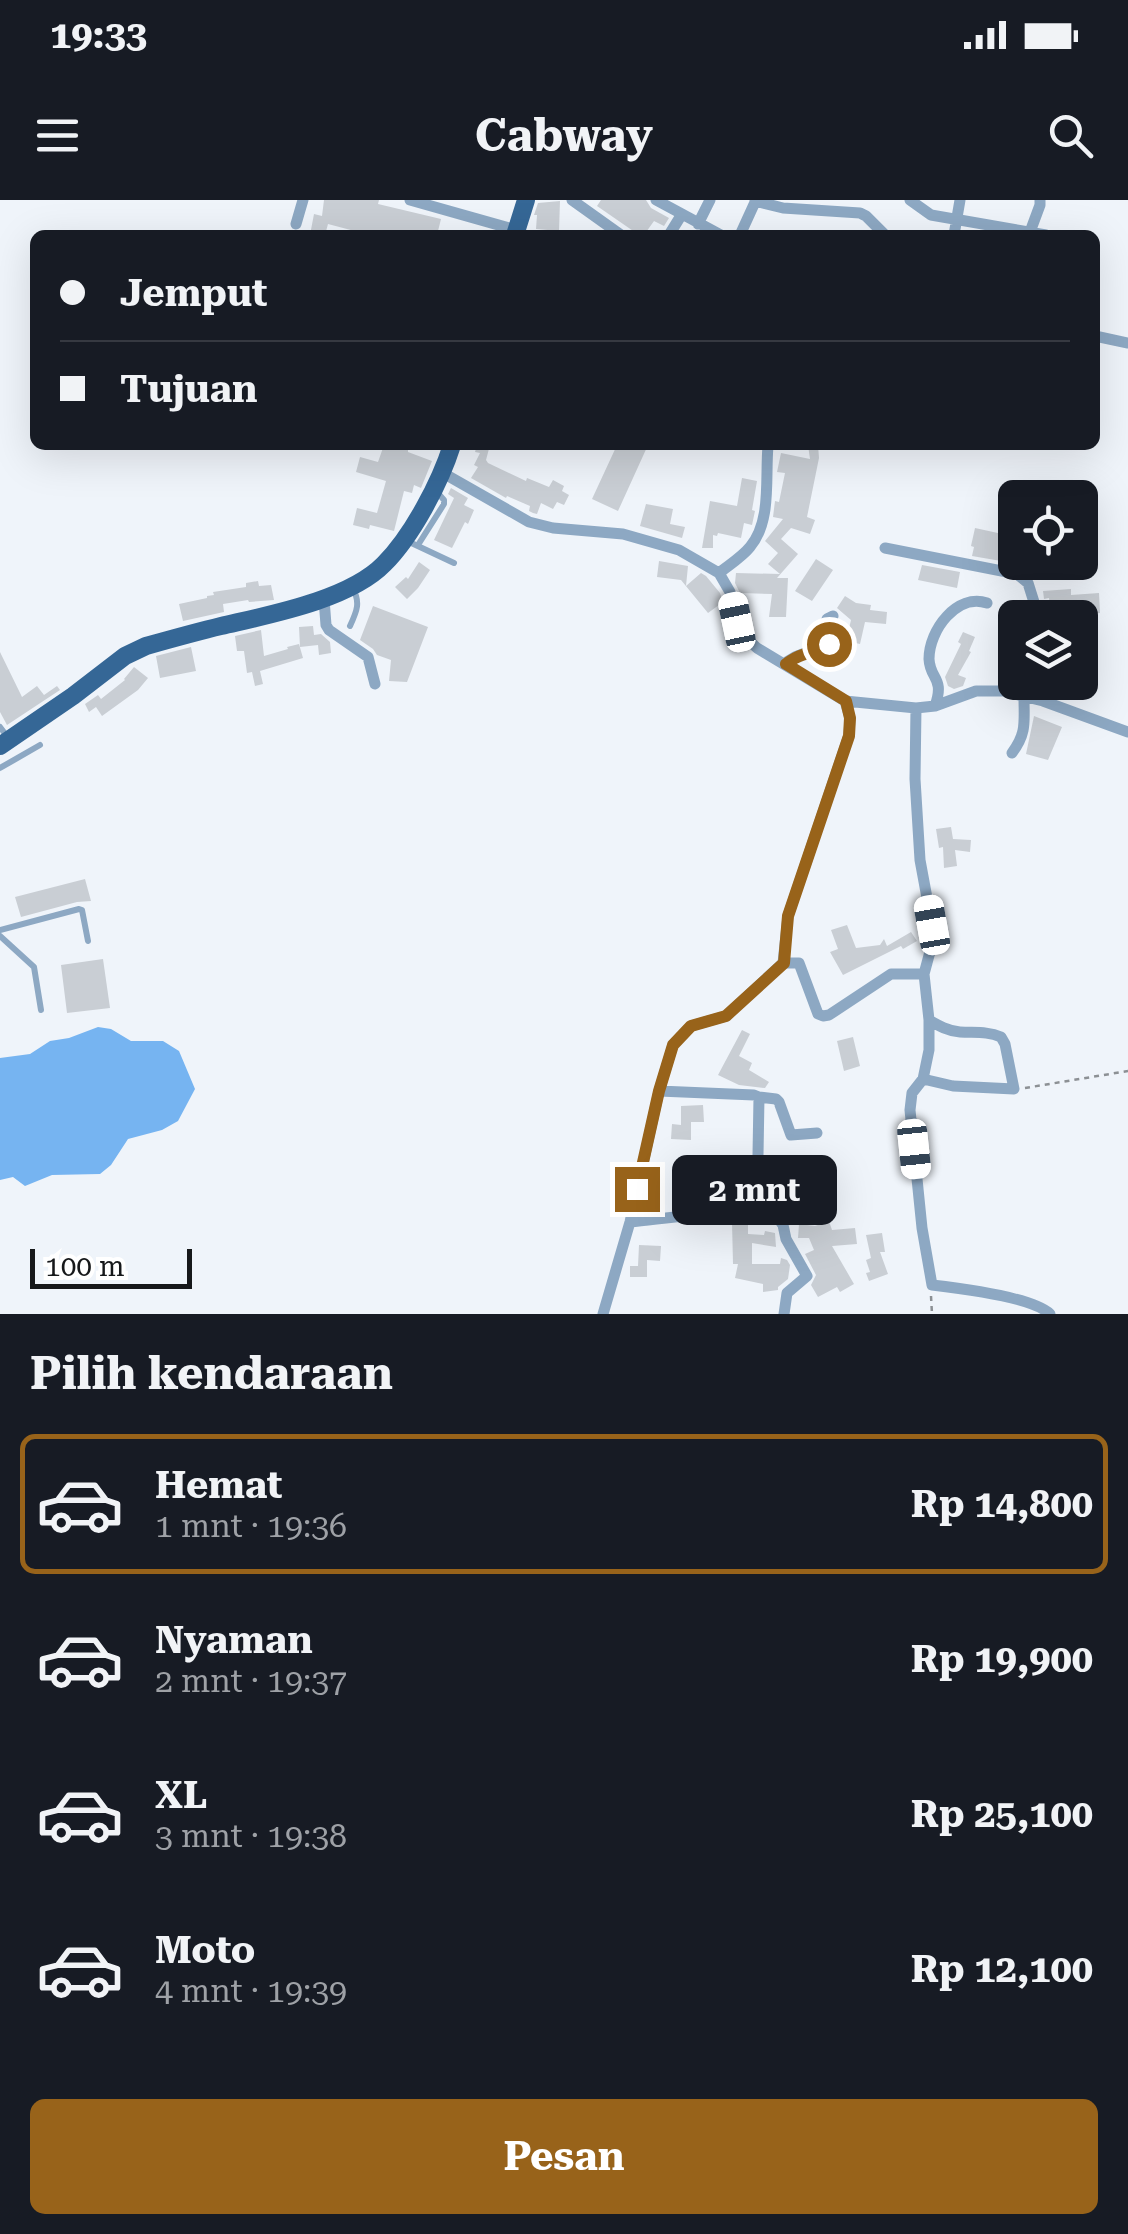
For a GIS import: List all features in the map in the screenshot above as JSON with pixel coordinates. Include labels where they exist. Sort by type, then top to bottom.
[{"type":"main road","points":[[517,230],[526,200]]},
{"type":"main road","points":[[3,738],[73,696],[124,656],[146,646],[288,610],[352,586],[411,542],[450,450]]},
{"type":"street","points":[[296,224],[303,200]]},
{"type":"street","points":[[410,200],[509,230]]},
{"type":"street","points":[[572,200],[614,230]]},
{"type":"street","points":[[656,200],[677,207],[710,230]]},
{"type":"street","points":[[698,224],[710,200]]},
{"type":"street","points":[[910,200],[925,212],[1018,230]]},
{"type":"street","points":[[955,230],[960,200]]},
{"type":"street","points":[[1031,230],[1040,200]]},
{"type":"street","points":[[742,230],[756,201],[783,208],[860,213],[880,230]]},
{"type":"street","points":[[1100,337],[1128,342]]},
{"type":"street","points":[[719,573],[749,548],[757,536],[767,495],[768,450]]},
{"type":"street","points":[[439,481],[529,522],[623,534],[679,550],[719,573],[730,592],[737,622],[758,648],[846,701],[916,708],[935,706],[976,691],[998,691]]},
{"type":"street","points":[[886,548],[1017,574],[1028,583],[1033,600]]},
{"type":"street","points":[[324,598],[328,630],[368,657],[374,684]]},
{"type":"street","points":[[935,706],[940,688],[930,655],[936,635],[950,612],[963,603],[987,603]]},
{"type":"street","points":[[786,664],[808,652],[828,648],[827,619],[833,616]]},
{"type":"street","points":[[1012,753],[1022,740],[1024,700]]},
{"type":"street","points":[[1038,700],[1128,732]]},
{"type":"street","points":[[784,963],[788,916],[849,736],[846,701]]},
{"type":"street","points":[[916,708],[919,844],[932,925],[924,974],[929,1050],[924,1078],[912,1093],[910,1110],[932,1284],[1010,1299],[1044,1308],[1050,1314]]},
{"type":"street","points":[[602,1314],[630,1222],[659,1091],[673,1045],[686,1030],[726,1016],[784,963],[799,963],[818,1014],[823,1016],[891,974],[924,974]]},
{"type":"street","points":[[924,1078],[953,1086],[1014,1089],[1001,1037],[957,1032],[929,1020]]},
{"type":"street","points":[[659,1091],[776,1099],[791,1135],[817,1133]]},
{"type":"street","points":[[757,1212],[760,1098]]},
{"type":"street","points":[[630,1222],[775,1214],[807,1276],[787,1293],[784,1314]]},
{"type":"lane","points":[[411,542],[454,563]]},
{"type":"lane","points":[[350,626],[358,608],[358,596],[352,586]]},
{"type":"lane","points":[[0,768],[40,745]]},
{"type":"lane","points":[[40,1010],[34,967],[0,933],[79,909],[88,941]]},
{"type":"path","points":[[1014,1089],[1128,1071]]},
{"type":"path","points":[[932,1284],[932,1314]]},
{"type":"water","points":[[98,1027],[111,1029],[131,1041],[163,1041],[179,1051],[195,1089],[178,1121],[162,1130],[128,1139],[100,1174],[52,1175],[25,1186],[13,1177],[0,1180],[0,1058],[30,1054],[50,1041]]},
{"type":"building","points":[[324,200],[379,200],[378,204],[441,219],[438,230],[351,230],[328,224],[326,230],[311,230],[314,214],[322,216]]},
{"type":"building","points":[[601,200],[646,200],[651,208],[669,218],[664,226],[654,221],[648,230],[632,230],[597,206]]},
{"type":"building","points":[[560,201],[559,230],[536,229],[534,215],[538,203]]},
{"type":"building","points":[[382,450],[408,450],[432,461],[421,488],[414,485],[412,493],[404,491],[394,531],[353,525],[357,508],[377,513],[386,481],[356,472],[360,457],[378,462]]},
{"type":"building","points":[[489,450],[488,463],[526,481],[527,478],[549,487],[553,480],[564,486],[562,491],[569,495],[564,505],[557,502],[553,509],[541,503],[537,514],[533,513],[530,506],[506,498],[471,478],[478,467],[474,465],[480,453],[475,452]]},
{"type":"building","points":[[615,450],[646,450],[618,511],[592,499]]},
{"type":"building","points":[[809,450],[818,450],[807,517],[815,520],[810,534],[791,528],[781,539],[798,554],[777,578],[788,578],[786,617],[769,617],[772,594],[740,593],[736,573],[780,574],[768,564],[778,553],[765,541],[783,519],[773,517],[785,473],[777,472],[781,453],[810,459]]},
{"type":"building","points":[[742,478],[757,481],[752,525],[744,523],[741,538],[713,535],[713,548],[702,548],[710,501],[737,506]]},
{"type":"building","points":[[451,488],[468,498],[464,505],[474,510],[452,548],[434,540],[454,498],[448,494]]},
{"type":"building","points":[[646,504],[673,509],[670,524],[685,527],[682,538],[640,526]]},
{"type":"building","points":[[975,528],[998,533],[998,560],[972,556]]},
{"type":"building","points":[[816,559],[833,570],[812,601],[795,591]]},
{"type":"building","points":[[659,561],[688,566],[686,586],[701,573],[706,576],[723,602],[708,613],[681,580],[657,577]]},
{"type":"building","points":[[419,562],[430,570],[407,599],[395,587],[408,579]]},
{"type":"building","points":[[922,565],[960,572],[957,588],[918,580]]},
{"type":"building","points":[[258,581],[259,586],[271,585],[274,600],[223,604],[224,612],[183,621],[179,604]]},
{"type":"building","points":[[1043,591],[1099,593],[1100,613],[1098,600],[1049,600],[1044,599]]},
{"type":"building","points":[[845,596],[856,603],[871,605],[870,610],[887,612],[886,624],[865,622],[860,644],[846,641],[851,620],[837,608]]},
{"type":"building","points":[[373,606],[428,627],[407,682],[389,681],[391,660],[377,655],[360,640]]},
{"type":"building","points":[[313,626],[314,635],[321,634],[330,642],[331,653],[319,655],[318,645],[300,647],[299,627]]},
{"type":"building","points":[[261,630],[264,656],[299,644],[303,658],[260,671],[263,684],[255,686],[252,672],[247,673],[244,651],[237,651],[235,636]]},
{"type":"building","points":[[963,632],[975,637],[958,675],[966,678],[963,686],[954,689],[945,677]]},
{"type":"building","points":[[191,647],[196,671],[160,678],[156,656]]},
{"type":"building","points":[[0,652],[22,697],[37,686],[44,695],[57,686],[60,690],[7,725],[0,712]]},
{"type":"building","points":[[134,667],[148,678],[138,690],[102,716],[96,707],[89,712],[85,704],[98,695],[101,699],[125,680]]},
{"type":"building","points":[[1034,716],[1062,727],[1048,760],[1026,754]]},
{"type":"building","points":[[951,827],[953,839],[971,840],[970,852],[955,850],[957,866],[944,868],[943,847],[939,848],[936,829]]},
{"type":"building","points":[[85,879],[91,901],[21,917],[15,897]]},
{"type":"building","points":[[847,925],[856,948],[880,945],[884,939],[887,946],[911,932],[917,941],[843,975],[830,952],[838,949],[831,930]]},
{"type":"building","points":[[103,959],[110,1008],[67,1013],[61,965]]},
{"type":"building","points":[[742,1030],[750,1034],[739,1056],[752,1063],[749,1070],[769,1082],[765,1088],[739,1085],[718,1075]]},
{"type":"building","points":[[853,1037],[860,1066],[844,1071],[837,1041]]},
{"type":"building","points":[[703,1105],[704,1122],[691,1122],[691,1140],[671,1139],[672,1124],[681,1125],[681,1106]]},
{"type":"building","points":[[802,1156],[803,1172],[827,1174],[826,1186],[800,1182],[800,1187],[784,1188],[780,1158]]},
{"type":"building","points":[[829,1221],[832,1230],[855,1228],[857,1244],[832,1246],[854,1284],[818,1297],[811,1285],[816,1275],[805,1254],[814,1250],[809,1238],[798,1238],[799,1224],[815,1226]]},
{"type":"building","points":[[732,1222],[748,1222],[748,1234],[775,1233],[776,1247],[752,1243],[752,1264],[780,1264],[781,1258],[787,1260],[788,1279],[778,1290],[763,1292],[763,1284],[735,1278],[738,1264],[733,1264]]},
{"type":"building","points":[[882,1233],[885,1252],[880,1252],[888,1274],[869,1281],[866,1260],[871,1258],[866,1235]]},
{"type":"building","points":[[639,1245],[661,1246],[660,1261],[647,1260],[647,1277],[630,1277],[630,1266],[638,1266]]},
{"type":"route","points":[[637,1189],[673,1045],[691,1026],[726,1016],[784,963],[788,916],[849,736],[850,718],[846,701],[786,664],[808,652],[822,652],[829,644]]}]
